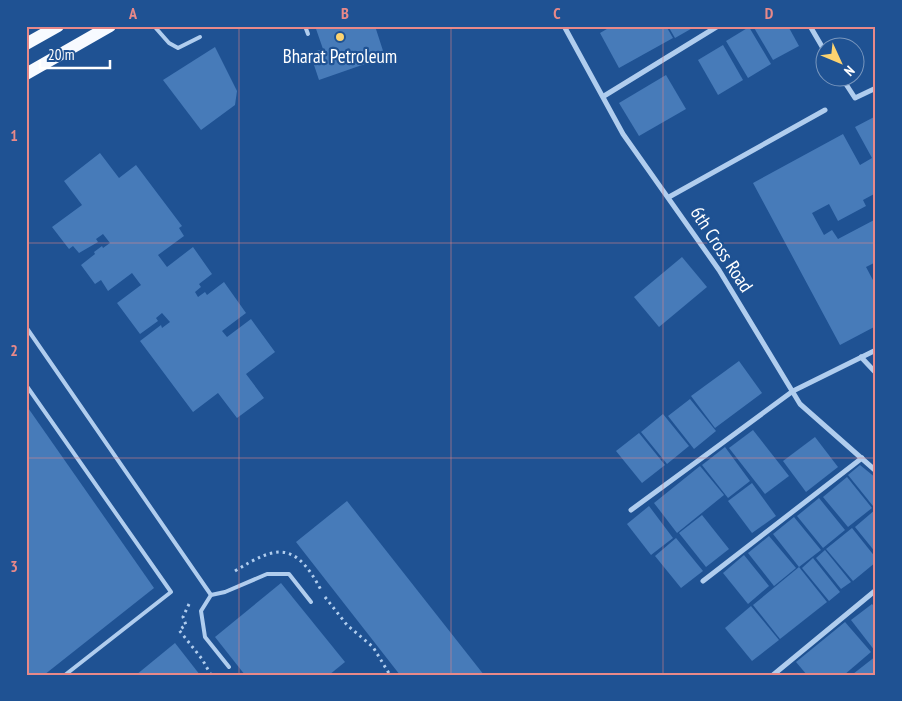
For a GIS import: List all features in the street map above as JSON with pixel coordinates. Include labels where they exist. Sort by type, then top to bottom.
[{"type":"main road","points":[[27,44],[58,26]]},
{"type":"main road","points":[[26,74],[110,26]]},
{"type":"street","name":"6th Cross Road","points":[[564,26],[604,96],[623,134],[719,270],[800,404],[876,471]]},
{"type":"street","points":[[604,96],[718,26]]},
{"type":"street","points":[[810,26],[817,38]]},
{"type":"street","points":[[848,88],[855,98],[876,88]]},
{"type":"street","points":[[669,197],[825,110]]},
{"type":"street","points":[[631,510],[792,391],[876,350]]},
{"type":"street","points":[[861,357],[876,373]]},
{"type":"street","points":[[703,581],[862,458]]},
{"type":"street","points":[[773,675],[876,590]]},
{"type":"lane","points":[[154,26],[169,43],[178,48],[200,36]]},
{"type":"lane","points":[[305,26],[308,34]]},
{"type":"lane","points":[[26,327],[211,595]]},
{"type":"lane","points":[[26,384],[171,592],[65,675]]},
{"type":"lane","points":[[230,667],[205,637],[201,611],[211,595],[225,592],[267,574],[289,574],[311,602]]},
{"type":"building","points":[[315,26],[375,26],[385,57],[319,80],[310,53],[323,49]]},
{"type":"building","points":[[612,26],[666,26],[673,38],[619,68],[600,33]]},
{"type":"building","points":[[668,26],[696,26],[675,38]]},
{"type":"building","points":[[753,26],[788,26],[799,46],[773,60]]},
{"type":"building","points":[[749,27],[771,64],[748,78],[726,41]]},
{"type":"building","points":[[723,45],[743,80],[718,95],[698,60]]},
{"type":"building","points":[[215,47],[237,91],[235,105],[201,130],[163,80]]},
{"type":"building","points":[[666,75],[686,109],[639,136],[619,103]]},
{"type":"building","points":[[876,116],[876,193],[863,200],[866,206],[838,221],[829,204],[812,213],[824,235],[832,230],[838,239],[876,219],[876,262],[866,267],[874,282],[876,281],[876,326],[840,345],[753,183],[843,134],[860,165],[872,158],[855,127]]},
{"type":"building","points":[[100,153],[119,178],[136,165],[182,226],[179,228],[184,236],[158,255],[167,267],[193,247],[212,274],[199,284],[201,287],[195,292],[198,297],[205,292],[207,295],[224,282],[246,313],[222,331],[227,337],[251,319],[275,352],[246,374],[264,398],[237,418],[218,393],[193,412],[140,341],[161,325],[162,328],[170,322],[162,313],[156,318],[158,321],[140,334],[117,303],[141,285],[132,273],[108,291],[101,280],[95,284],[81,265],[95,254],[94,252],[110,243],[103,234],[96,239],[98,242],[79,253],[73,246],[69,249],[52,227],[82,205],[64,181]]},
{"type":"building","points":[[682,257],[707,287],[659,327],[634,297]]},
{"type":"building","points":[[739,361],[762,393],[715,428],[691,396]]},
{"type":"building","points":[[690,399],[716,431],[694,449],[668,416]]},
{"type":"building","points":[[26,405],[154,588],[44,675],[26,675]]},
{"type":"building","points":[[663,414],[689,446],[667,464],[641,432]]},
{"type":"building","points":[[753,430],[789,476],[765,494],[729,448]]},
{"type":"building","points":[[639,433],[665,465],[642,483],[616,451]]},
{"type":"building","points":[[815,437],[838,467],[806,492],[783,461]]},
{"type":"building","points":[[725,447],[750,481],[728,498],[702,465]]},
{"type":"building","points":[[860,465],[876,478],[876,504],[873,506],[848,475]]},
{"type":"building","points":[[700,466],[724,495],[677,533],[654,503]]},
{"type":"building","points":[[847,477],[872,508],[848,527],[823,497]]},
{"type":"building","points":[[752,483],[776,516],[752,533],[728,501]]},
{"type":"building","points":[[819,498],[845,530],[823,548],[797,516]]},
{"type":"building","points":[[347,501],[484,675],[400,675],[296,542]]},
{"type":"building","points":[[649,506],[673,538],[651,555],[627,524]]},
{"type":"building","points":[[876,509],[876,553],[855,527]]},
{"type":"building","points":[[702,515],[729,549],[706,567],[679,533]]},
{"type":"building","points":[[794,517],[821,550],[799,567],[773,534]]},
{"type":"building","points":[[852,528],[876,558],[876,562],[853,581],[826,549]]},
{"type":"building","points":[[769,536],[796,568],[774,586],[748,553]]},
{"type":"building","points":[[676,538],[703,571],[681,588],[655,556]]},
{"type":"building","points":[[825,550],[851,582],[841,589],[816,558]]},
{"type":"building","points":[[744,555],[769,586],[748,604],[723,573]]},
{"type":"building","points":[[813,558],[840,592],[829,601],[802,568]]},
{"type":"building","points":[[799,567],[827,602],[780,639],[753,605]]},
{"type":"building","points":[[281,583],[345,662],[329,675],[245,675],[215,637]]},
{"type":"building","points":[[872,604],[876,609],[875,651],[851,620]]},
{"type":"building","points":[[751,606],[779,640],[752,661],[725,628]]},
{"type":"building","points":[[845,622],[871,652],[844,675],[807,675],[796,662]]},
{"type":"building","points":[[175,643],[200,675],[136,675]]},
{"type":"building","points":[[876,656],[876,675],[853,674]]},
{"type":"place","name":"Bharat Petroleum","points":[[340,37]]}]
